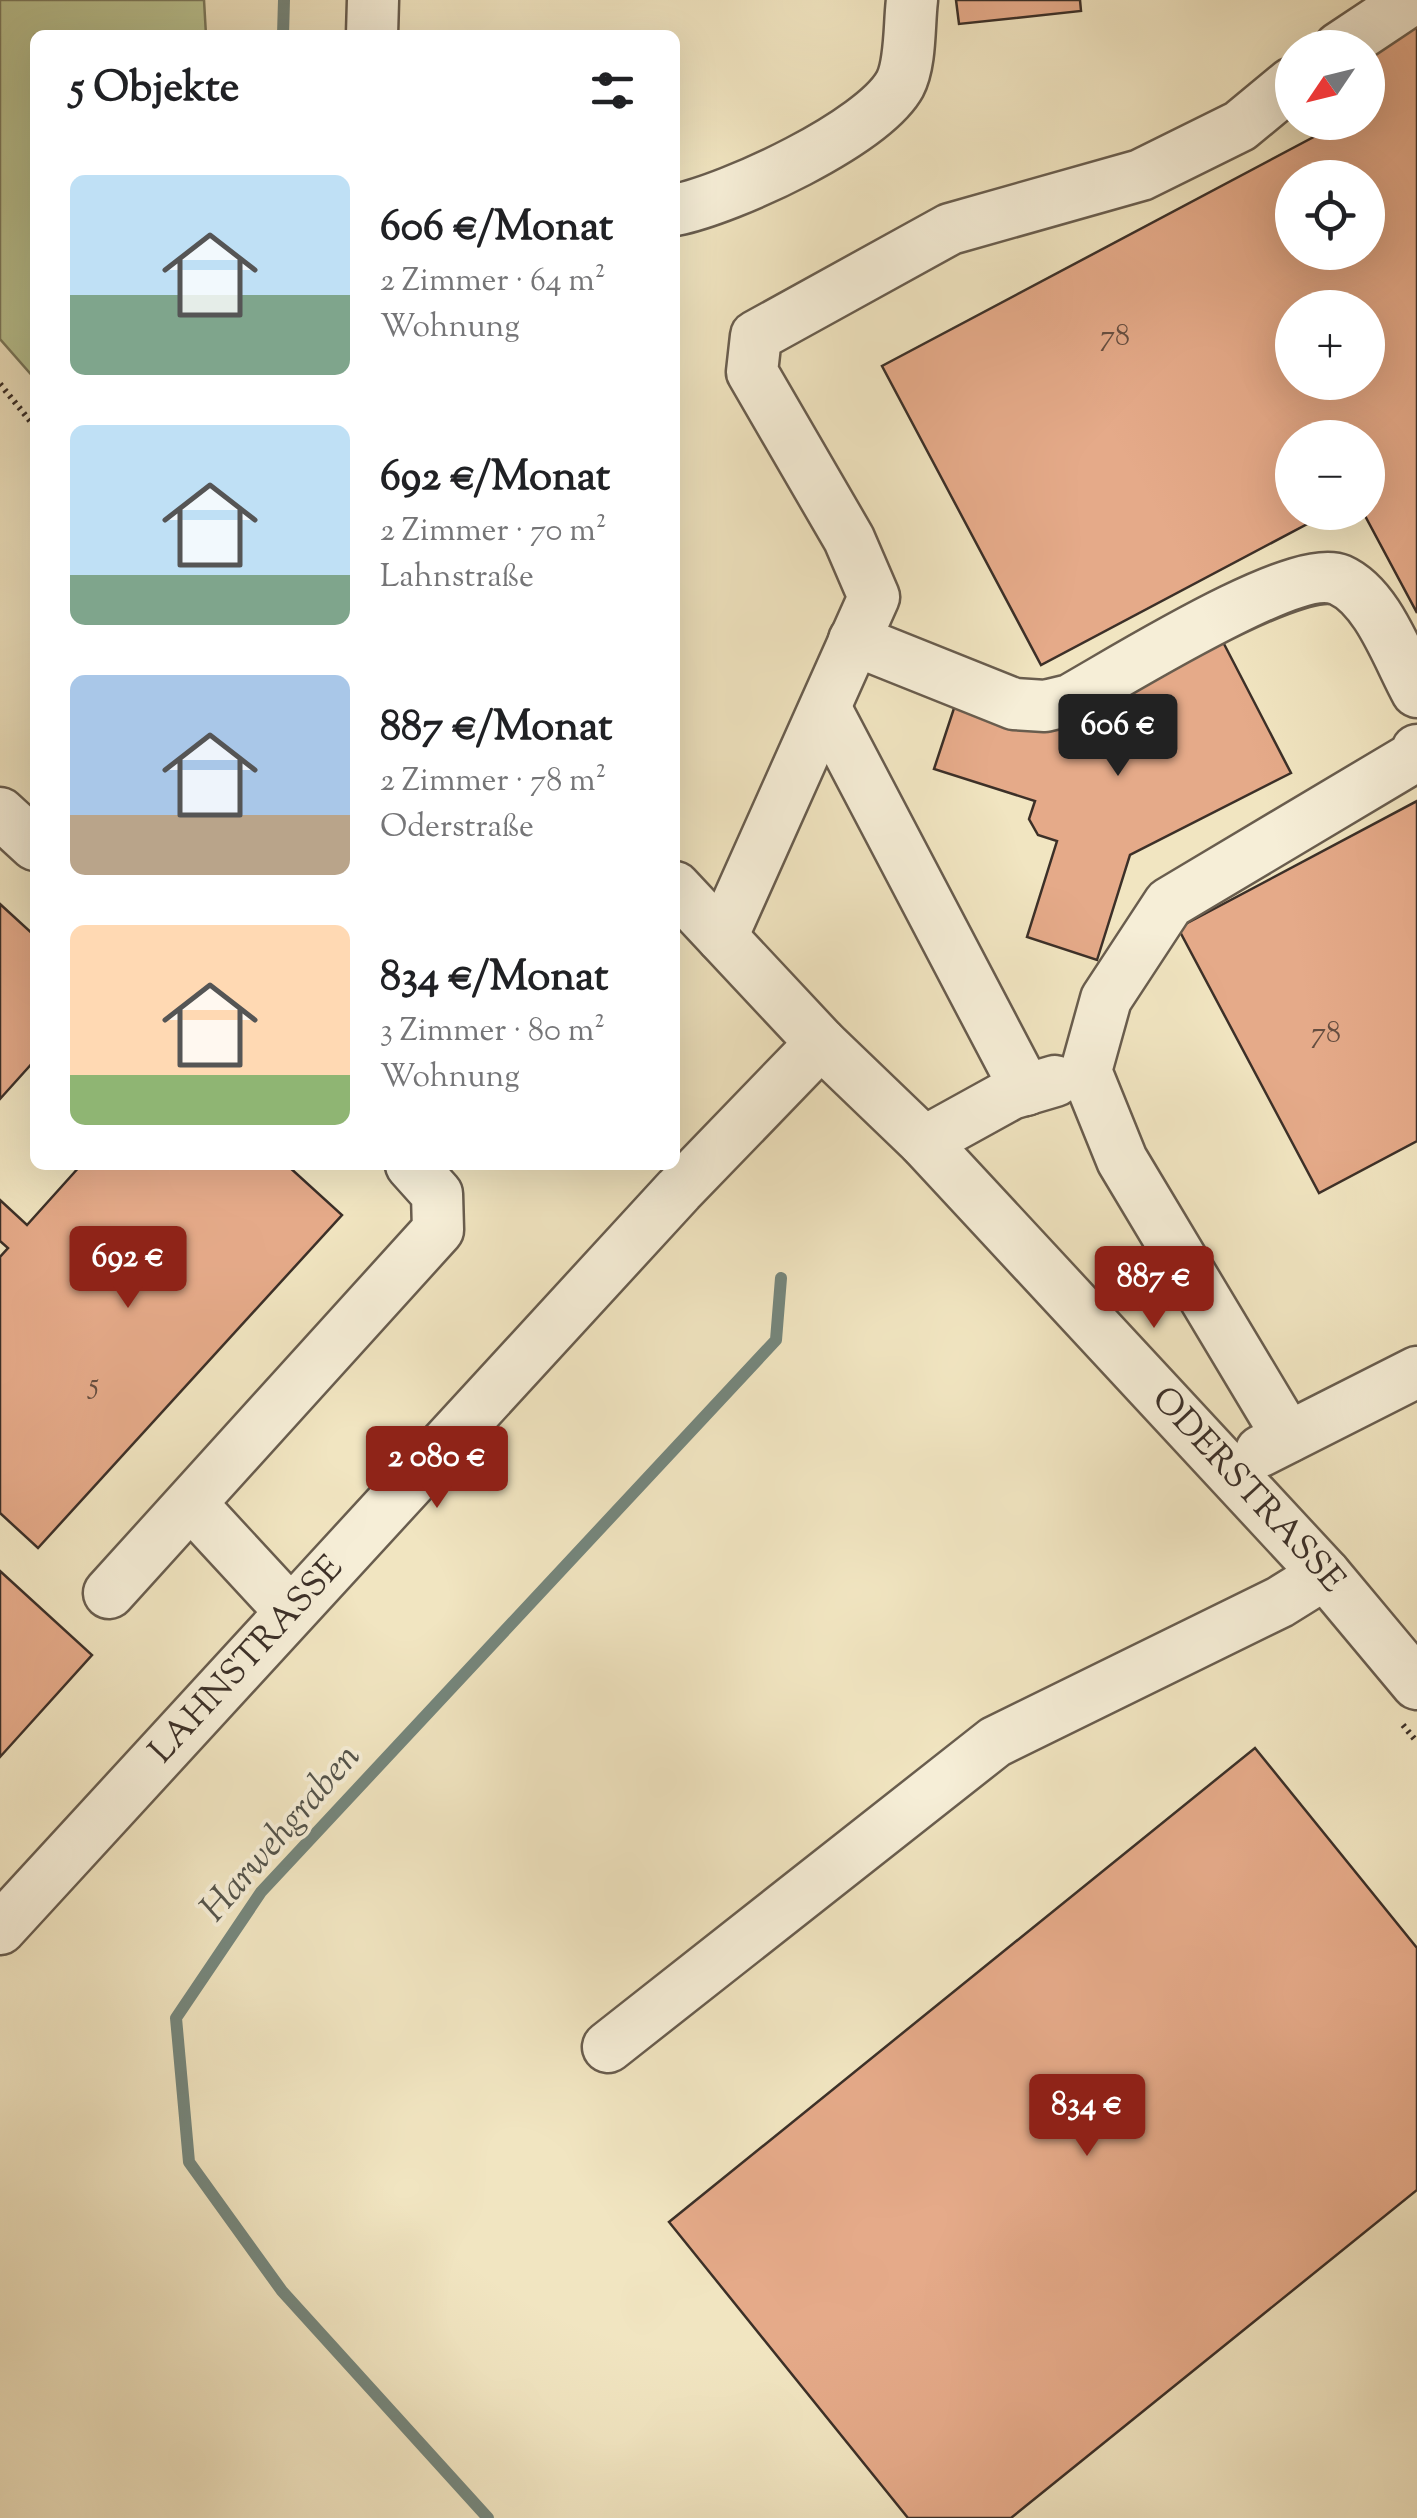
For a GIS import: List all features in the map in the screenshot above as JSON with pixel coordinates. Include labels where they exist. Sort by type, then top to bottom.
[{"type":"street","points":[[372,30],[374,0]]},
{"type":"street","points":[[680,208],[758,181],[874,117],[902,81],[912,0]]},
{"type":"street","points":[[1366,30],[1410,0]]},
{"type":"street","points":[[722,938],[874,597],[848,539],[752,372],[756,336],[950,229],[1141,175],[1240,126],[1275,96]]},
{"type":"street","points":[[854,640],[1014,704],[1045,706],[1070,700],[1253,600],[1305,578],[1338,578],[1364,596],[1417,692]]},
{"type":"street","points":[[826,709],[1026,1090]]},
{"type":"street","points":[[1288,1438],[1122,1160],[1086,1071],[1106,999],[1169,903],[1360,792],[1414,758],[1417,750]]},
{"type":"street","points":[[0,813],[30,840]]},
{"type":"street","name":"ODERSTRASSE","points":[[680,892],[821,1042],[924,1142],[1325,1574],[1417,1684]]},
{"type":"street","name":"LAHNSTRASSE","points":[[0,1929],[679,1190],[821,1042]]},
{"type":"street","points":[[924,1142],[1026,1090],[1086,1071]]},
{"type":"street","points":[[110,1593],[438,1230],[437,1194],[415,1170]]},
{"type":"street","points":[[1227,1468],[1417,1372]]},
{"type":"street","points":[[192,1506],[290,1611]]},
{"type":"street","points":[[608,2047],[995,1742],[1280,1602],[1325,1574]]},
{"type":"path","points":[[0,384],[30,421]]},
{"type":"green space","points":[[0,0],[204,0],[206,30],[30,30],[30,373],[0,339]]},
{"type":"building","points":[[956,0],[1080,0],[1081,11],[959,24]]},
{"type":"building","points":[[1417,22],[1417,613],[1373,530],[1385,530],[1385,420],[1275,420],[1275,530],[1296,530],[1041,665],[882,366],[1308,140],[1385,140],[1385,39]]},
{"type":"building","points":[[1223,642],[1291,773],[1130,855],[1097,960],[1027,937],[1057,841],[1038,835],[1029,819],[1035,801],[934,769],[958,696],[1058,727]]},
{"type":"building","points":[[1417,801],[1417,1141],[1319,1193],[1178,928]]},
{"type":"building","points":[[0,904],[30,931],[30,1066],[0,1099]]},
{"type":"building","points":[[76,1170],[292,1170],[342,1215],[38,1548],[0,1513],[0,1257],[8,1248],[0,1241],[0,1200],[27,1225]]},
{"type":"building","points":[[0,1571],[92,1655],[0,1757]]},
{"type":"building","points":[[1255,1748],[1417,1948],[1417,2190],[1011,2518],[908,2518],[669,2222]]},
{"type":"waterway","name":"Harwehgraben","points":[[283,30],[284,0]]},
{"type":"waterway","name":"Harwehgraben","points":[[488,2518],[282,2291],[189,2162],[176,2018],[261,1892],[776,1340],[781,1278]]}]
